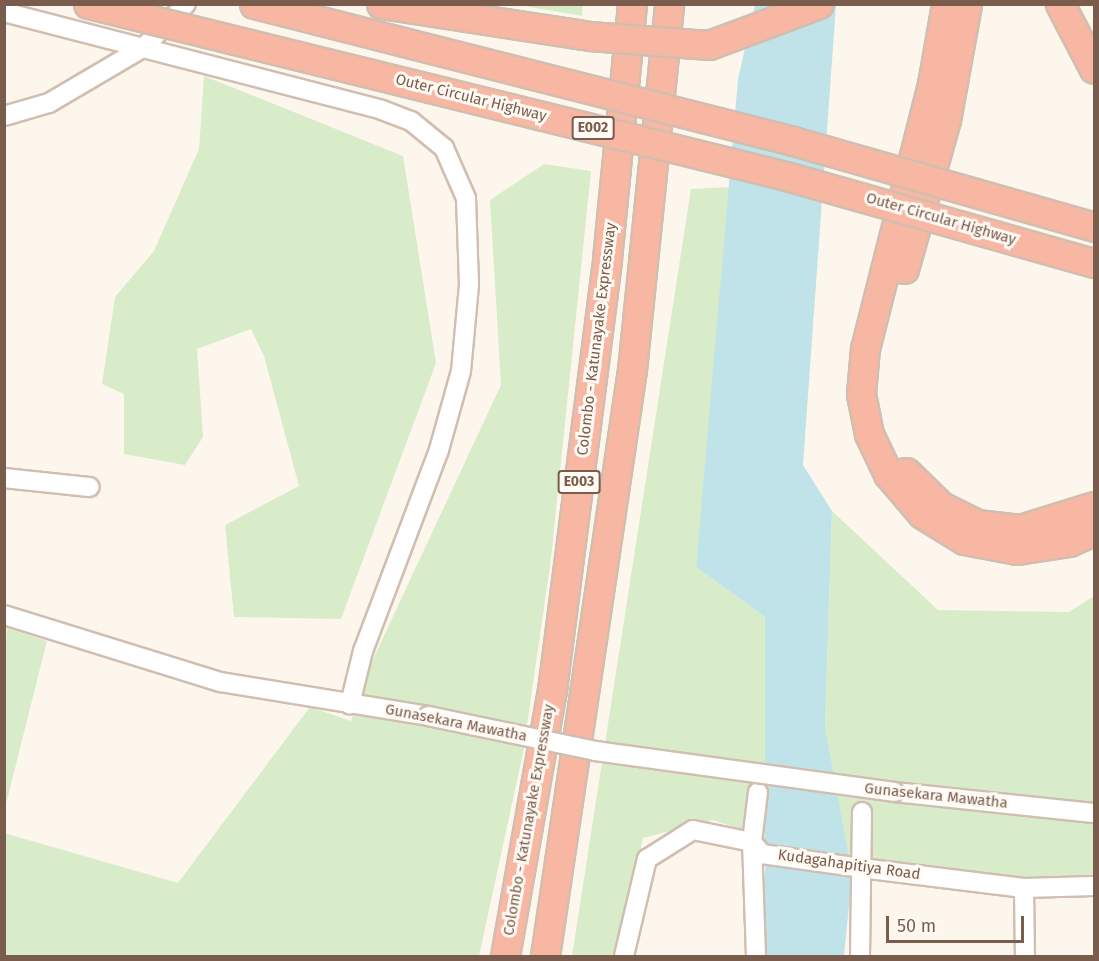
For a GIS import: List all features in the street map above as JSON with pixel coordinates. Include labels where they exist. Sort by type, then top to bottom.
[{"type":"highway","name":"Outer Circular Highway","points":[[88,4],[786,176],[1095,263]]},
{"type":"highway","name":"E002","points":[[254,4],[793,141],[1095,227]]},
{"type":"highway","points":[[381,4],[589,36],[709,45],[819,4]]},
{"type":"highway","name":"Colombo - Katunayake Expressway","points":[[505,957],[552,690],[610,236],[632,4]]},
{"type":"highway","name":"E003","points":[[545,957],[632,370],[669,4]]},
{"type":"highway","points":[[946,4],[932,84],[865,348],[861,394],[869,434],[888,474],[922,514],[964,540],[1017,549],[1069,542],[1095,531]]},
{"type":"highway","points":[[967,4],[946,120],[879,357],[879,398],[888,442],[909,477],[942,506],[977,524],[1020,529],[1095,506]]},
{"type":"highway","points":[[1060,4],[1095,69]]},
{"type":"highway","points":[[786,176],[1095,281]]},
{"type":"street","points":[[4,116],[49,103],[144,47],[186,4]]},
{"type":"street","points":[[4,12],[144,47],[411,121],[444,148],[466,198],[469,285],[460,371],[439,450],[369,630],[350,704]]},
{"type":"street","points":[[4,478],[90,487]]},
{"type":"street","name":"Gunasekara Mawatha","points":[[4,615],[221,682],[428,716],[595,751],[894,792],[1095,813]]},
{"type":"street","points":[[756,957],[758,792]]},
{"type":"street","points":[[860,957],[862,812]]},
{"type":"street","name":"Kudagahapitiya Road","points":[[624,957],[647,859],[658,847],[693,830],[757,848],[861,868],[1024,888],[1095,886]]},
{"type":"street","points":[[1024,888],[1025,957]]},
{"type":"green space","points":[[519,5],[583,5],[582,16]]},
{"type":"green space","points":[[204,76],[403,156],[436,363],[341,619],[234,617],[225,525],[299,486],[264,356],[251,329],[197,349],[203,437],[185,465],[124,454],[124,394],[102,384],[115,297],[154,251],[199,149]]},
{"type":"green space","points":[[544,164],[591,171],[551,559],[523,753],[479,956],[5,956],[4,833],[178,883],[310,707],[351,721],[368,670],[501,385],[490,200]]},
{"type":"green space","points":[[731,187],[696,567],[765,617],[766,838],[713,820],[643,838],[618,956],[572,956],[691,189]]},
{"type":"green space","points":[[832,511],[938,610],[1069,612],[1094,596],[1094,876],[1020,880],[848,856],[825,726]]},
{"type":"green space","points":[[7,628],[47,641],[5,808],[4,680]]},
{"type":"water","points":[[755,5],[836,5],[803,465],[832,511],[825,726],[852,875],[844,956],[765,956],[765,617],[696,567],[738,79]]}]
